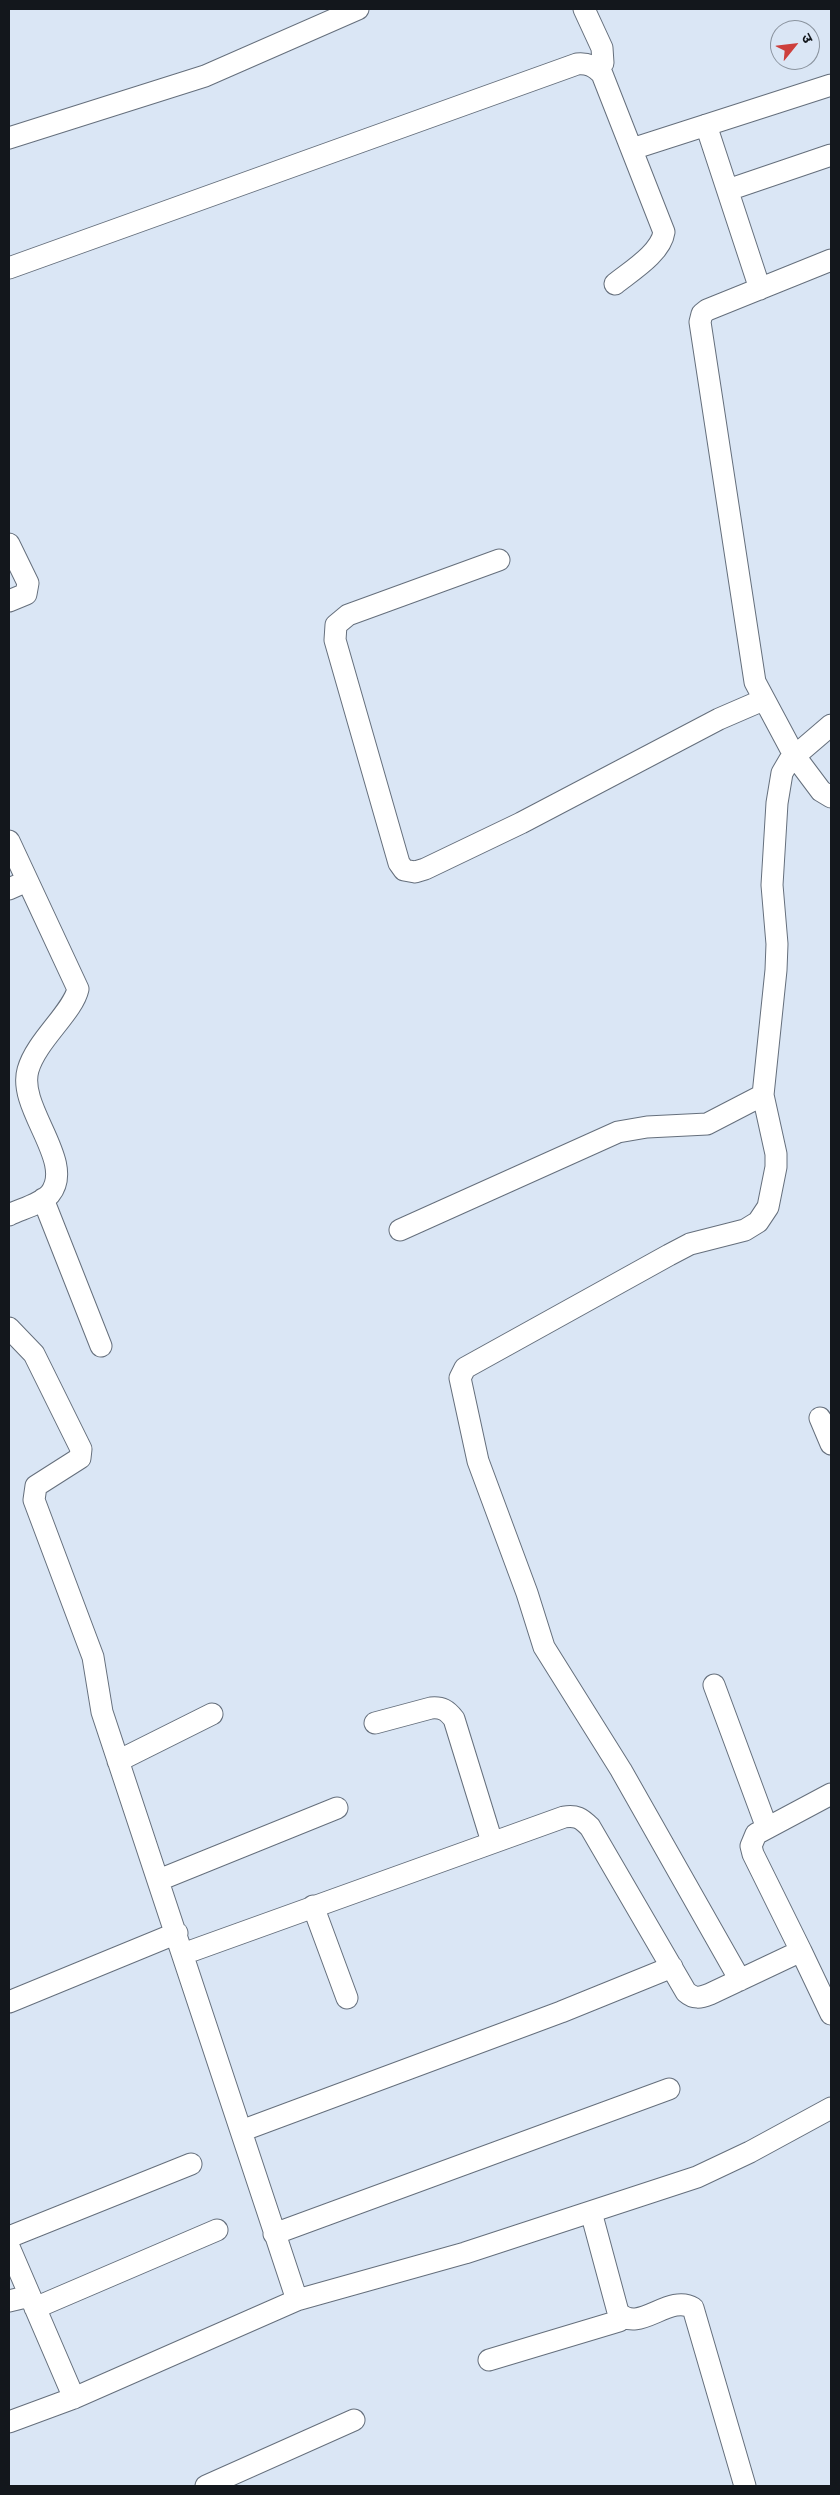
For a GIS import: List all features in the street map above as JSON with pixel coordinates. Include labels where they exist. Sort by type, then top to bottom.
[{"type":"street","points":[[584,9],[602,48],[603,63]]},
{"type":"street","points":[[9,138],[205,76],[351,10]]},
{"type":"street","points":[[9,268],[577,64],[593,66],[602,74],[664,232],[663,238],[654,250],[615,284]]},
{"type":"street","points":[[632,148],[831,85]]},
{"type":"street","points":[[706,124],[760,289]]},
{"type":"street","points":[[728,190],[831,155]]},
{"type":"street","points":[[831,260],[707,310],[702,314],[700,322],[751,664],[762,700],[794,755],[821,791],[831,798]]},
{"type":"street","points":[[9,544],[28,583],[26,594],[9,602]]},
{"type":"street","points":[[499,560],[348,614],[336,625],[335,640],[399,863],[404,870],[415,872],[425,869],[520,823],[719,719],[762,700]]},
{"type":"street","points":[[740,1980],[621,1770],[544,1647],[527,1593],[478,1461],[460,1378],[465,1368],[669,1254],[690,1244],[745,1230],[758,1222],[768,1207],[776,1168],[776,1154],[763,1095],[776,970],[777,944],[772,885],[782,773],[794,755],[831,725]]},
{"type":"street","points":[[9,841],[18,885],[78,989],[77,996],[51,1029],[27,1071],[26,1087],[30,1102],[54,1157],[56,1169],[54,1186],[43,1199],[9,1214]]},
{"type":"street","points":[[400,1230],[618,1132],[647,1127],[707,1124],[763,1095]]},
{"type":"street","points":[[43,1199],[101,1346]]},
{"type":"street","points":[[9,1328],[34,1354],[81,1449],[80,1458],[36,1486],[34,1500],[93,1657],[102,1712],[177,1933],[297,2300]]},
{"type":"street","points":[[820,1418],[831,1444]]},
{"type":"street","points":[[714,1685],[767,1828]]},
{"type":"street","points":[[375,1723],[431,1708],[441,1707],[448,1711],[454,1719],[492,1842]]},
{"type":"street","points":[[118,1761],[212,1714]]},
{"type":"street","points":[[831,1794],[767,1828],[753,1838],[751,1846],[753,1854],[831,2014]]},
{"type":"street","points":[[159,1880],[337,1808]]},
{"type":"street","points":[[183,1954],[564,1816],[574,1815],[581,1818],[590,1827],[686,1992],[692,1997],[702,1998],[801,1950]]},
{"type":"street","points":[[313,1906],[347,1998]]},
{"type":"street","points":[[9,2002],[177,1933]]},
{"type":"street","points":[[241,2131],[561,2012],[672,1967]]},
{"type":"street","points":[[274,2234],[669,2089]]},
{"type":"street","points":[[9,2422],[74,2398],[297,2300],[465,2253],[697,2177],[750,2152],[831,2108]]},
{"type":"street","points":[[9,2237],[191,2164]]},
{"type":"street","points":[[590,2212],[618,2312],[623,2317],[633,2320],[679,2303],[693,2308],[745,2486]]},
{"type":"street","points":[[9,2301],[32,2302],[216,2230]]},
{"type":"street","points":[[9,2246],[74,2398]]},
{"type":"street","points":[[488,2360],[619,2320],[623,2317]]},
{"type":"street","points":[[210,2486],[354,2420]]}]
